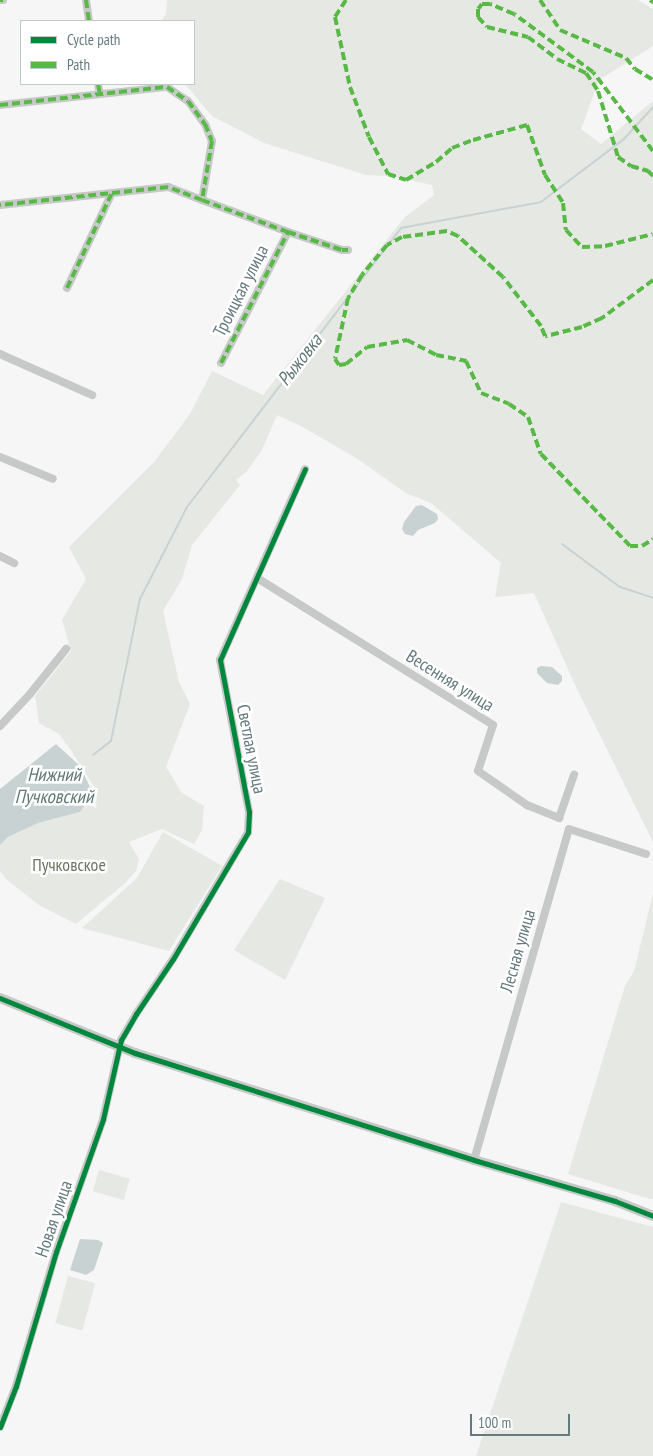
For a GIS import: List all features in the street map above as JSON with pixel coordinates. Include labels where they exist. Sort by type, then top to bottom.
[{"type":"street","points":[[86,0],[89,20]]},
{"type":"street","points":[[98,85],[100,94]]},
{"type":"street","points":[[0,104],[167,86],[188,101],[205,124],[212,141],[202,200]]},
{"type":"street","name":"Троицкая улица","points":[[0,205],[168,187],[288,232],[342,250],[348,250]]},
{"type":"street","points":[[67,288],[112,193]]},
{"type":"street","name":"Троицкая улица","points":[[221,363],[288,232]]},
{"type":"street","points":[[0,354],[92,395]]},
{"type":"street","points":[[0,457],[53,479]]},
{"type":"street","name":"Светлая улица","points":[[119,1047],[136,1014],[174,959],[248,832],[249,812],[220,660],[305,469]]},
{"type":"street","points":[[0,556],[14,562]]},
{"type":"street","name":"Весенняя улица","points":[[257,578],[493,725],[478,771],[528,805],[559,818],[574,775]]},
{"type":"street","points":[[0,726],[30,694],[66,649]]},
{"type":"street","name":"Лесная улица","points":[[474,1160],[569,829],[646,854]]},
{"type":"street","points":[[0,998],[119,1047],[474,1160],[615,1201],[653,1216]]},
{"type":"street","name":"Новая улица","points":[[0,1428],[16,1386],[56,1252],[103,1119],[119,1047]]},
{"type":"green space","name":"Пучковское","points":[[167,0],[638,0],[653,9],[653,46],[599,80],[581,129],[601,144],[653,101],[653,842],[575,685],[534,593],[495,597],[501,563],[431,503],[406,493],[356,458],[299,425],[277,415],[261,452],[246,472],[236,480],[240,485],[192,545],[182,579],[163,611],[179,682],[190,704],[166,767],[182,793],[204,806],[202,830],[194,844],[162,829],[129,842],[139,859],[136,871],[125,883],[76,924],[39,905],[6,879],[0,871],[0,845],[8,837],[38,823],[80,812],[88,800],[96,809],[97,791],[59,734],[39,723],[35,696],[71,651],[62,620],[86,579],[69,547],[154,462],[190,414],[212,371],[263,395],[405,217],[434,195],[432,185],[390,176],[366,175],[264,143],[212,116],[186,85],[195,85],[195,20],[162,20],[166,14]]},
{"type":"green space","points":[[163,832],[222,866],[169,951],[82,928],[137,878]]},
{"type":"green space","points":[[280,879],[325,898],[285,980],[234,950]]},
{"type":"green space","points":[[653,894],[653,1199],[650,1199],[568,1174],[625,986],[634,971]]},
{"type":"green space","points":[[99,1170],[130,1179],[124,1200],[93,1191]]},
{"type":"green space","points":[[561,1202],[653,1227],[653,1456],[476,1456]]},
{"type":"green space","points":[[68,1276],[95,1283],[82,1331],[55,1323]]},
{"type":"water","points":[[422,505],[437,514],[438,519],[435,523],[418,530],[413,536],[405,534],[402,529],[404,522],[416,506]]},
{"type":"water","points":[[541,666],[552,667],[562,676],[562,681],[558,685],[547,683],[537,673],[537,668]]},
{"type":"water","name":"Нижний Пучковский","points":[[56,744],[80,766],[91,789],[88,800],[80,812],[38,823],[8,837],[0,845],[0,789]]},
{"type":"water","points":[[80,1239],[98,1240],[103,1243],[94,1270],[86,1275],[70,1270]]},
{"type":"waterway","name":"Рыжовка","points":[[93,755],[111,741],[140,599],[187,507],[401,228],[541,202],[624,139],[653,107]]},
{"type":"waterway","points":[[562,544],[620,587],[653,598]]},
{"type":"marked path","points":[[86,0],[89,20]]},
{"type":"marked path","points":[[346,0],[335,17],[350,87],[369,137],[388,174],[406,180],[436,162],[452,148],[527,125],[545,175],[563,203],[566,230],[582,247],[605,246],[653,234]]},
{"type":"marked path","points":[[540,0],[560,30],[626,58],[635,69],[653,80]]},
{"type":"marked path","points":[[653,151],[593,72],[514,14],[490,4],[482,4],[478,9],[478,17],[487,27],[528,37],[557,59],[586,73],[598,91],[618,157],[631,166],[648,171],[653,176]]},
{"type":"marked path","points":[[98,85],[100,94]]},
{"type":"marked path","points":[[0,105],[167,87],[188,101],[205,124],[212,141],[202,200],[168,187],[0,205]]},
{"type":"marked path","points":[[67,288],[112,193]]},
{"type":"marked path","points":[[202,200],[288,232],[342,250],[348,250]]},
{"type":"marked path","points":[[653,280],[602,318],[582,327],[545,336],[541,326],[503,277],[458,236],[447,231],[402,237],[387,245],[362,275],[348,298],[335,359],[339,365],[346,364],[367,347],[407,340],[436,355],[466,361],[481,393],[509,404],[528,417],[541,454],[630,546],[642,546],[653,539]]},
{"type":"marked path","points":[[221,363],[288,232]]},
{"type":"cycle path","points":[[0,1427],[16,1386],[56,1252],[103,1119],[121,1040],[173,959],[248,832],[249,812],[220,660],[305,469]]},
{"type":"cycle path","points":[[0,998],[135,1053],[474,1160],[615,1201],[653,1216]]}]
